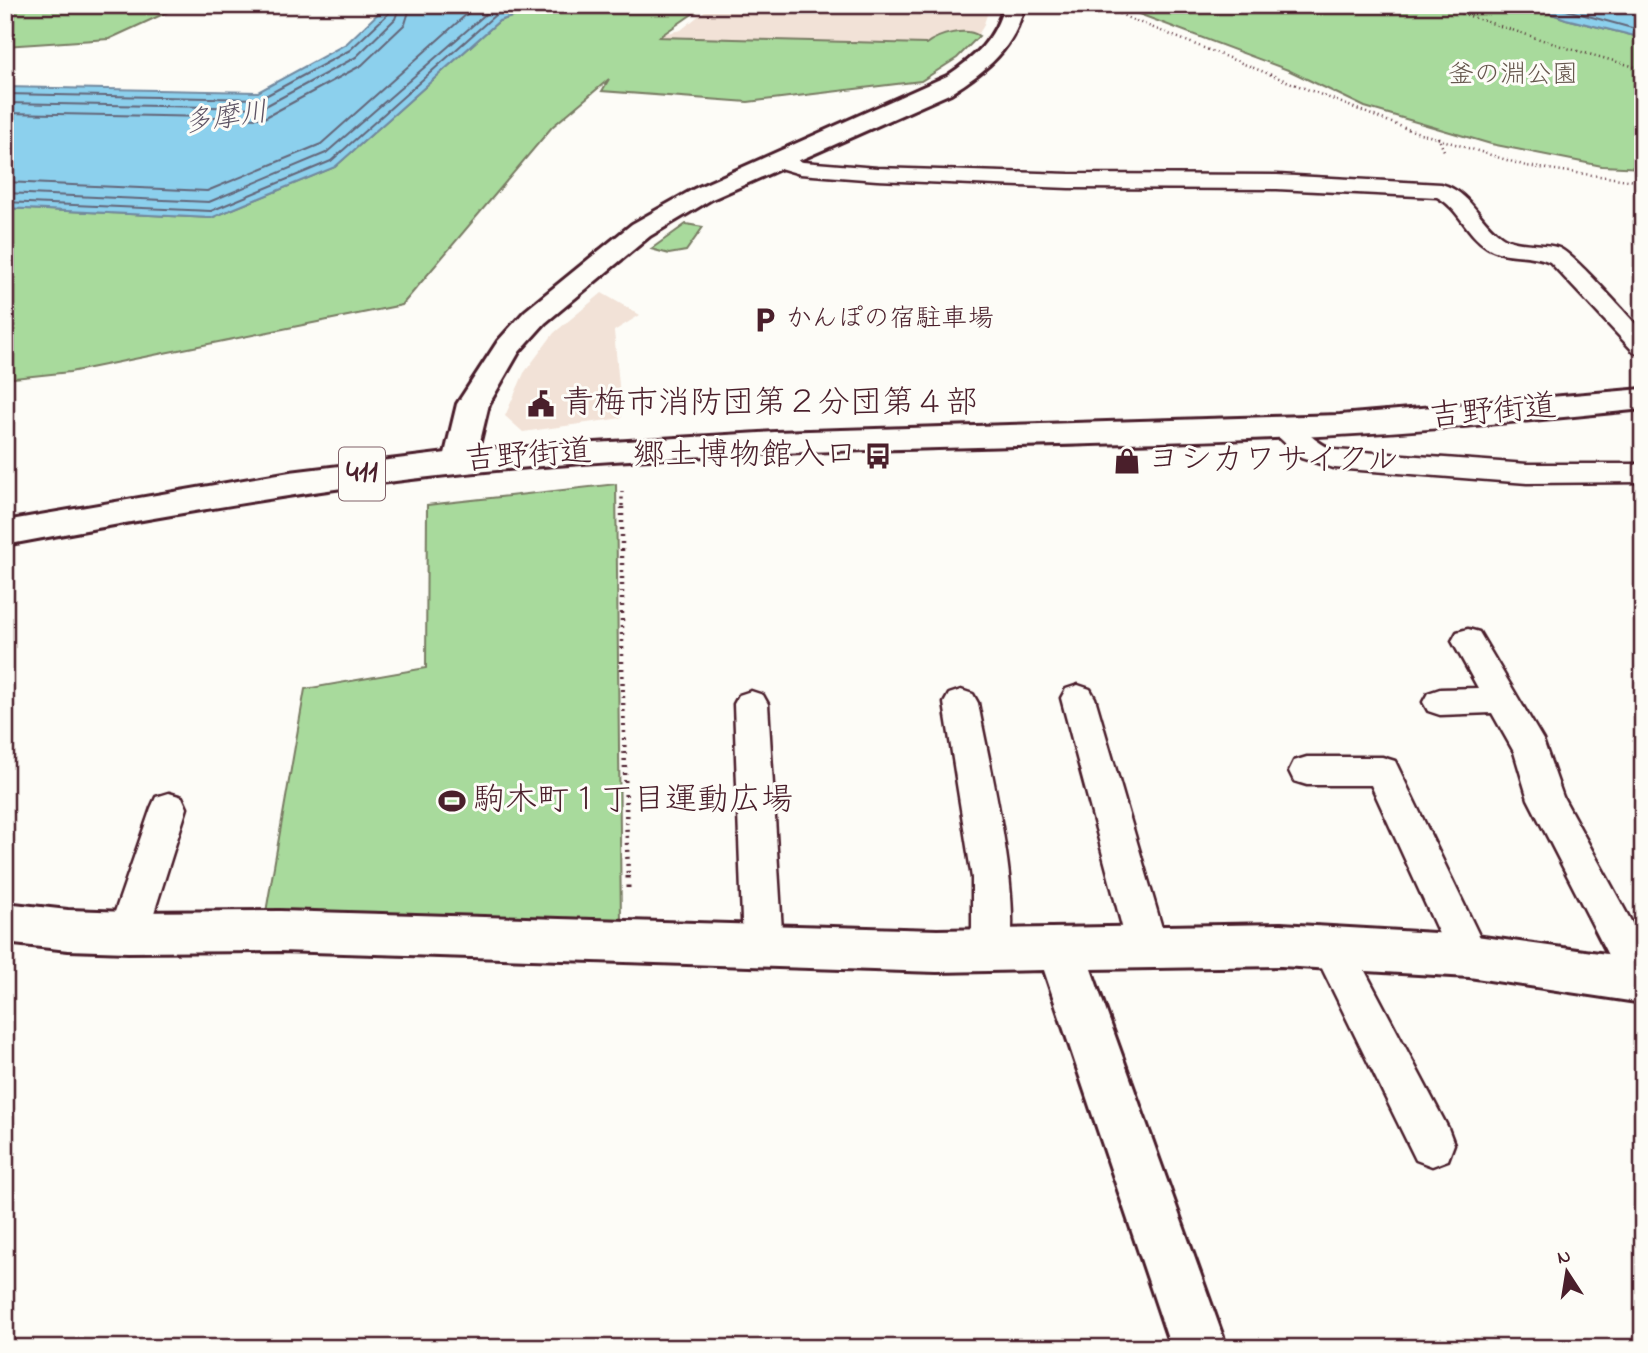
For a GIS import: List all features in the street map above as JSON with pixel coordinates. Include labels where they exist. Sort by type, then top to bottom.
[{"type":"main road","points":[[459,462],[466,425],[482,386],[508,346],[535,317],[641,230],[703,194],[943,89],[965,75],[995,49],[1006,31],[1014,5]]},
{"type":"main road","name":"吉野街道","points":[[5,533],[202,498],[459,462],[721,445],[1283,428],[1412,421],[1643,399]]},
{"type":"main road","points":[[5,923],[68,930],[128,932],[280,931],[763,947],[992,950],[1147,945],[1280,945],[1469,957],[1642,981]]},
{"type":"main road","points":[[1060,948],[1199,1348]]},
{"type":"lane","points":[[781,161],[800,168],[877,174],[1069,181],[1277,182],[1441,191],[1451,195],[1493,241],[1509,249],[1533,248],[1549,251],[1558,257],[1643,347]]},
{"type":"lane","points":[[1283,428],[1311,452],[1334,458],[1505,471],[1603,475],[1643,472]]},
{"type":"lane","points":[[1468,641],[1531,750],[1546,799],[1642,981]]},
{"type":"lane","points":[[1078,698],[1147,945]]},
{"type":"lane","points":[[1440,702],[1502,700]]},
{"type":"lane","points":[[961,703],[991,878],[992,950]]},
{"type":"lane","points":[[751,704],[763,947]]},
{"type":"lane","points":[[1307,771],[1382,771],[1469,957]]},
{"type":"lane","points":[[128,932],[169,808]]},
{"type":"lane","points":[[1332,948],[1432,1144]]},
{"type":"path","points":[[1104,5],[1126,18],[1407,130],[1526,166],[1643,182]]},
{"type":"path","points":[[1436,5],[1567,48],[1643,69]]},
{"type":"path","points":[[622,480],[622,663],[629,942]]},
{"type":"shaded area","points":[[712,5],[990,5],[983,27],[971,45],[648,37],[681,30]]},
{"type":"shaded area","points":[[602,293],[640,315],[614,331],[622,418],[523,432],[505,416],[524,373],[554,333]]},
{"type":"green space","points":[[5,5],[183,5],[109,39],[5,46]]},
{"type":"green space","points":[[549,5],[704,6],[659,37],[926,44],[953,33],[967,32],[979,36],[957,58],[921,81],[748,102],[602,91],[609,79],[552,127],[402,305],[70,372],[5,379],[5,208],[211,218],[335,167],[499,21]]},
{"type":"green space","name":"釜の淵公園","points":[[1115,5],[1527,5],[1566,19],[1643,38],[1643,168],[1602,166],[1491,144],[1365,107],[1288,70]]},
{"type":"green space","points":[[686,224],[703,227],[686,251],[669,254],[651,249]]},
{"type":"green space","name":"駒木町１丁目運動広場","points":[[616,484],[621,922],[266,912],[305,689],[426,668],[427,505]]},
{"type":"water","name":"多摩川","points":[[387,5],[549,5],[499,21],[335,167],[211,218],[5,208],[5,87],[258,92],[346,44]]},
{"type":"water","points":[[1527,5],[1643,5],[1643,38],[1566,19]]},
{"type":"place","name":"かんぽの宿駐車場","points":[[765,320]]},
{"type":"place","name":"青梅市消防団第２分団第４部","points":[[541,404]]},
{"type":"place","name":"郷土博物館入口","points":[[878,456]]},
{"type":"place","name":"ヨシカワサイクル","points":[[1127,461]]},
{"type":"place","name":"駒木町１丁目運動広場","points":[[452,801]]}]
